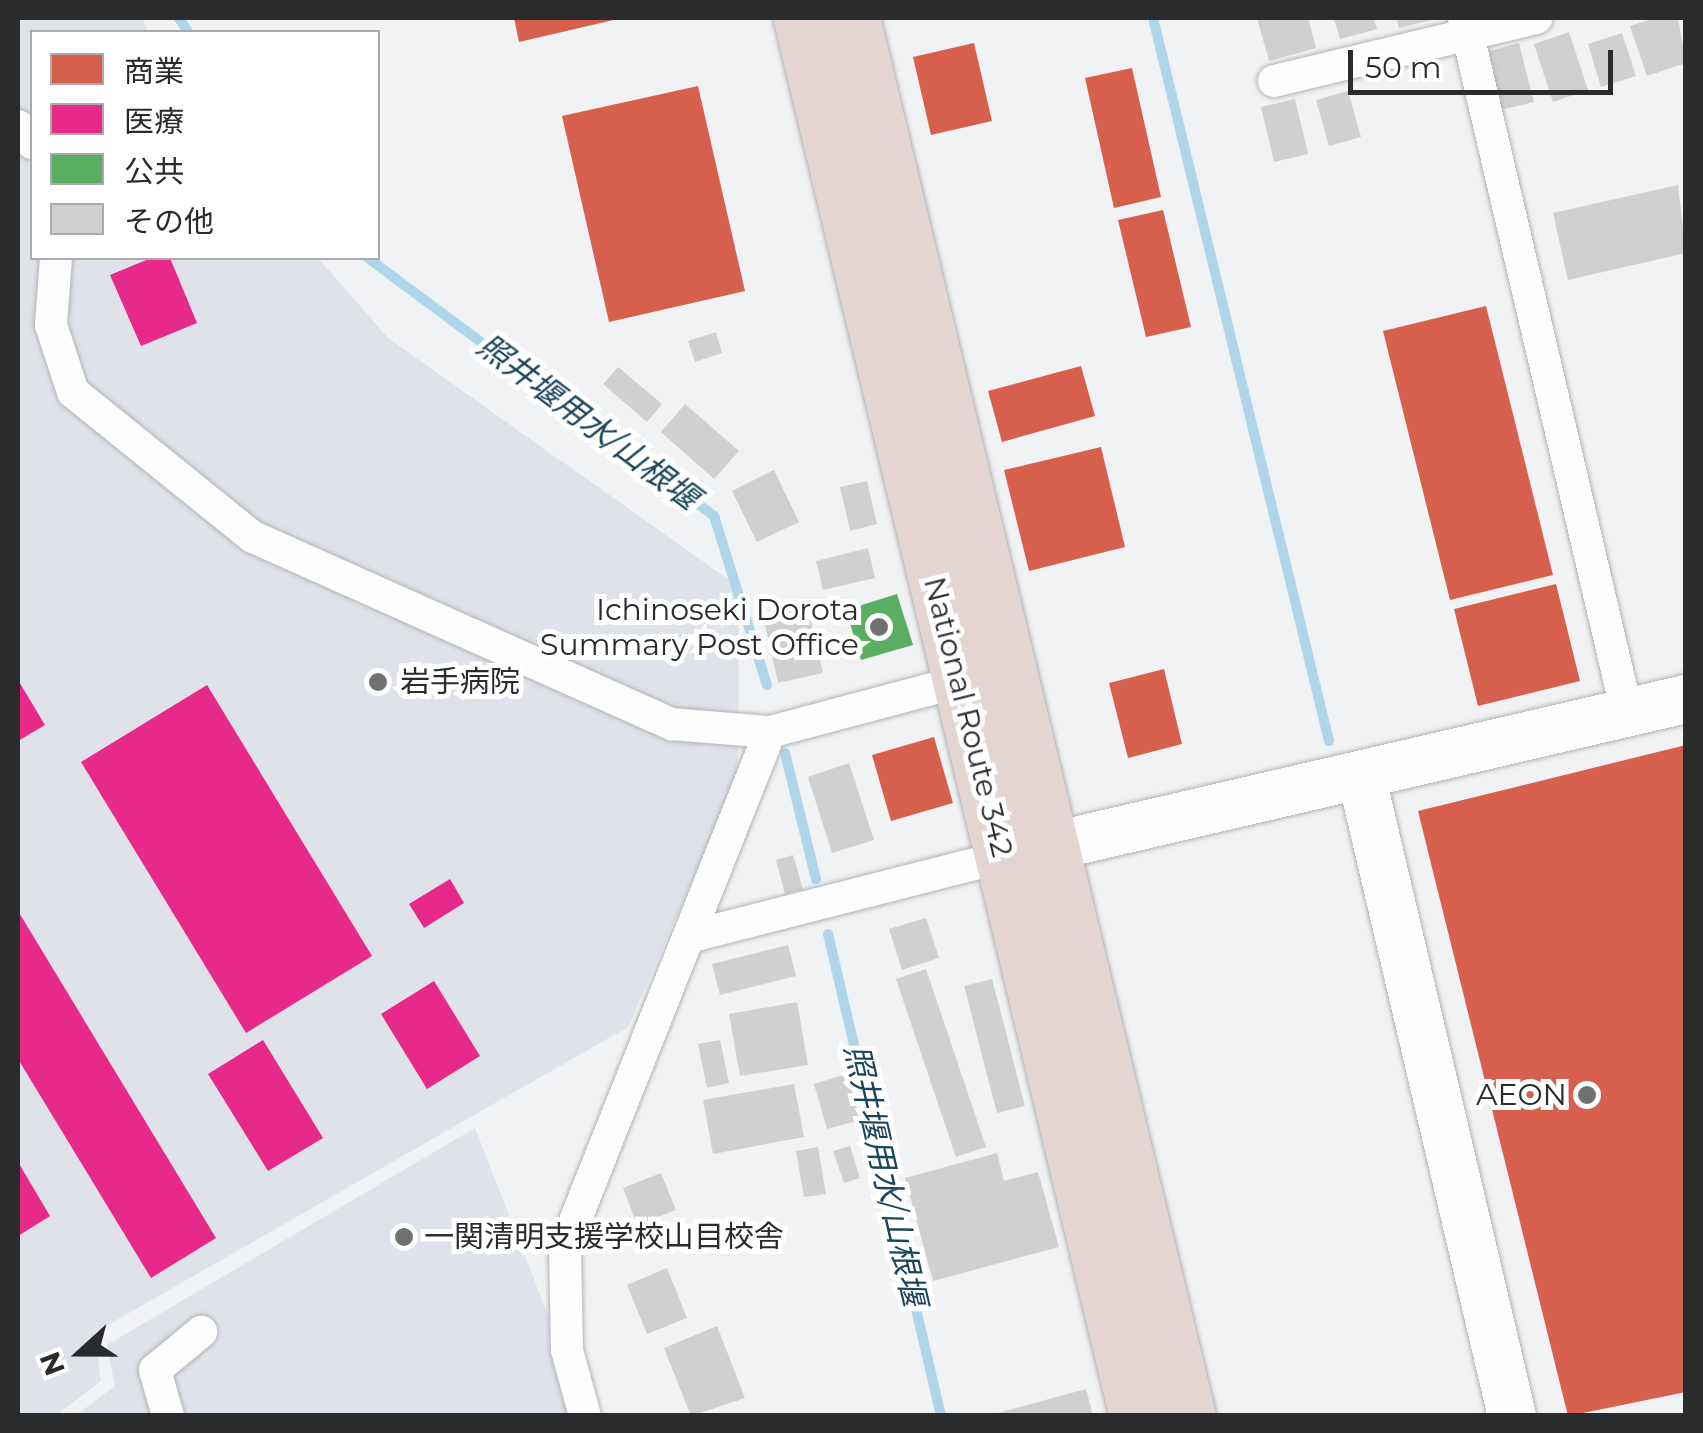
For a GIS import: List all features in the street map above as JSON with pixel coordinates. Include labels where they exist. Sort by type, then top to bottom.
[{"type":"highway","name":"National Route 342","points":[[801,18],[958,682],[1026,854],[1188,1416]]},
{"type":"highway","name":"National Route 342","points":[[852,18],[1026,854],[1137,1416]]},
{"type":"street","points":[[1274,81],[1466,26],[1536,18]]},
{"type":"street","points":[[1466,26],[1627,713]]},
{"type":"street","points":[[56,260],[51,325],[73,392],[253,536],[672,724],[770,732],[958,682]]},
{"type":"street","points":[[692,936],[1686,699]]},
{"type":"street","points":[[585,1416],[567,1350],[565,1246],[692,936],[770,732]]},
{"type":"street","points":[[1362,779],[1512,1416]]},
{"type":"street","points":[[168,1416],[156,1370],[201,1332]]},
{"type":"shaded area","name":"岩手病院","points":[[18,18],[142,18],[147,30],[30,30],[30,260],[320,260],[388,338],[739,587],[738,777],[628,1027],[94,1333],[101,1381],[55,1416],[18,1415]]},
{"type":"shaded area","name":"一関清明支援学校山目校舎","points":[[475,1128],[587,1415],[75,1416],[115,1386],[107,1345]]},
{"type":"building: 商業","points":[[514,18],[618,18],[618,19],[519,42]]},
{"type":"building: 商業","points":[[974,43],[992,121],[931,135],[913,57]]},
{"type":"building: 商業","points":[[1132,68],[1161,197],[1114,208],[1085,78]]},
{"type":"building: 商業","points":[[698,86],[745,291],[609,322],[562,116]]},
{"type":"building: 商業","points":[[1163,210],[1191,327],[1146,337],[1118,220]]},
{"type":"building: 商業","points":[[1486,306],[1553,575],[1450,600],[1383,331]]},
{"type":"building: 商業","points":[[1081,366],[1095,416],[1002,442],[988,391]]},
{"type":"building: 商業","points":[[1101,447],[1125,547],[1029,571],[1004,470]]},
{"type":"building: 商業","points":[[1556,584],[1580,681],[1478,706],[1454,609]]},
{"type":"building: 商業","points":[[1164,669],[1182,744],[1128,758],[1109,683]]},
{"type":"building: 商業","points":[[934,737],[953,803],[891,821],[872,755]]},
{"type":"building: 商業","name":"AEON","points":[[1686,745],[1686,1392],[1568,1416],[1418,811]]},
{"type":"building: 医療","points":[[146,260],[171,260],[197,323],[141,346],[110,275]]},
{"type":"building: 医療","points":[[18,680],[45,725],[18,741]]},
{"type":"building: 医療","points":[[207,685],[372,956],[246,1033],[81,762]]},
{"type":"building: 医療","points":[[450,879],[464,903],[424,928],[409,904]]},
{"type":"building: 医療","points":[[18,911],[216,1238],[151,1278],[18,1059]]},
{"type":"building: 医療","points":[[434,981],[480,1056],[427,1089],[381,1014]]},
{"type":"building: 医療","points":[[263,1040],[323,1138],[268,1171],[208,1074]]},
{"type":"building: 医療","points":[[18,1162],[50,1216],[18,1236]]},
{"type":"building: 公共","points":[[897,594],[913,645],[861,660],[846,610]]},
{"type":"building: その他","points":[[1257,18],[1308,18],[1316,48],[1269,61]]},
{"type":"building: その他","points":[[1334,18],[1374,18],[1377,29],[1340,39]]},
{"type":"building: その他","points":[[1396,18],[1434,18],[1435,19],[1399,28]]},
{"type":"building: その他","points":[[1655,18],[1678,18],[1686,63],[1647,76],[1630,26]]},
{"type":"building: その他","points":[[1569,32],[1588,90],[1553,102],[1534,44]]},
{"type":"building: その他","points":[[1622,33],[1636,76],[1601,87],[1588,44]]},
{"type":"building: その他","points":[[1519,43],[1534,102],[1501,110],[1486,52]]},
{"type":"building: その他","points":[[1348,91],[1361,137],[1329,146],[1316,100]]},
{"type":"building: その他","points":[[1295,99],[1308,154],[1274,162],[1261,107]]},
{"type":"building: その他","points":[[1678,185],[1686,253],[1568,280],[1553,213]]},
{"type":"building: その他","points":[[716,332],[722,353],[695,362],[688,341]]},
{"type":"building: その他","points":[[618,367],[662,404],[647,422],[603,384]]},
{"type":"building: その他","points":[[685,404],[739,451],[714,479],[661,432]]},
{"type":"building: その他","points":[[774,470],[799,522],[757,542],[732,491]]},
{"type":"building: その他","points":[[867,481],[877,524],[850,531],[840,487]]},
{"type":"building: その他","points":[[868,548],[875,578],[823,590],[816,561]]},
{"type":"building: その他","points":[[807,605],[823,673],[778,683],[763,616]]},
{"type":"building: その他","points":[[849,763],[874,840],[832,853],[808,777]]},
{"type":"building: その他","points":[[793,855],[803,889],[785,894],[776,860]]},
{"type":"building: その他","points":[[926,918],[939,958],[902,970],[889,929]]},
{"type":"building: その他","points":[[788,945],[796,976],[720,995],[712,964]]},
{"type":"building: その他","points":[[926,969],[986,1147],[956,1157],[896,979]]},
{"type":"building: その他","points":[[992,979],[1025,1106],[997,1113],[964,986]]},
{"type":"building: その他","points":[[797,1002],[808,1065],[740,1076],[729,1014]]},
{"type":"building: その他","points":[[720,1040],[729,1083],[707,1088],[698,1044]]},
{"type":"building: その他","points":[[847,1074],[860,1120],[827,1129],[814,1084]]},
{"type":"building: その他","points":[[794,1084],[804,1137],[713,1154],[703,1100]]},
{"type":"building: その他","points":[[850,1146],[860,1178],[844,1183],[833,1151]]},
{"type":"building: その他","points":[[818,1147],[826,1194],[804,1197],[796,1151]]},
{"type":"building: その他","points":[[997,1153],[1004,1181],[1038,1172],[1059,1247],[933,1281],[905,1178]]},
{"type":"building: その他","points":[[661,1173],[676,1210],[637,1225],[623,1188]]},
{"type":"building: その他","points":[[761,1228],[763,1240],[738,1245],[736,1233]]},
{"type":"building: その他","points":[[667,1268],[687,1318],[647,1334],[627,1285]]},
{"type":"building: その他","points":[[717,1326],[745,1398],[691,1416],[664,1348]]},
{"type":"building: その他","points":[[1086,1389],[1093,1416],[994,1416],[994,1414]]},
{"type":"waterway","name":"照井堰用水/山根堰","points":[[179,18],[187,30]]},
{"type":"waterway","points":[[1153,18],[1329,741]]},
{"type":"waterway","name":"照井堰用水/山根堰","points":[[371,260],[714,516],[767,685]]},
{"type":"waterway","name":"照井堰用水/山根堰","points":[[785,753],[816,879]]},
{"type":"waterway","name":"照井堰用水/山根堰","points":[[828,934],[941,1416]]},
{"type":"place","name":"Ichinoseki Dorota Summary Post Office","points":[[879,627]]},
{"type":"place","name":"岩手病院","points":[[378,682]]},
{"type":"place","name":"AEON","points":[[1587,1095]]},
{"type":"place","name":"一関清明支援学校山目校舎","points":[[404,1237]]}]
